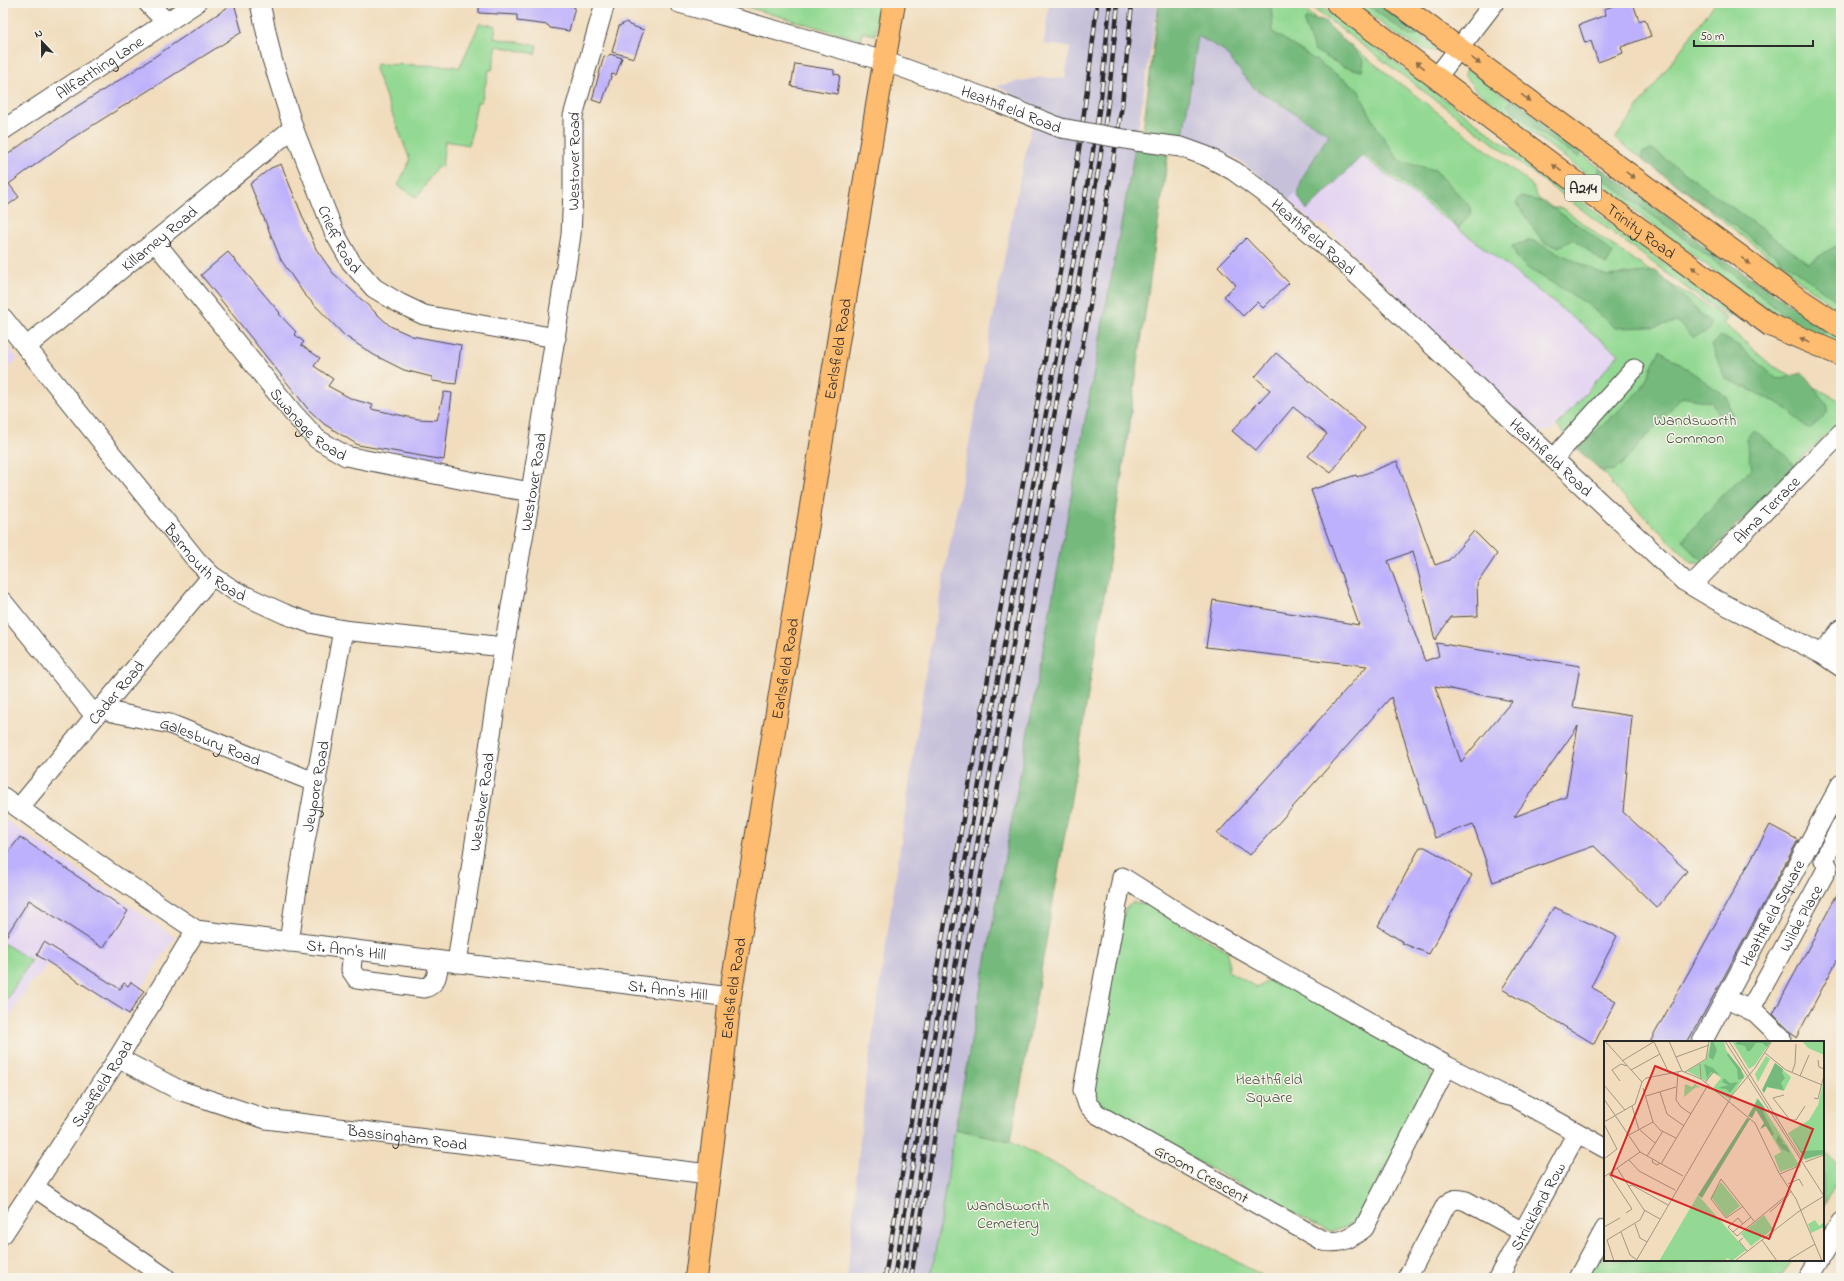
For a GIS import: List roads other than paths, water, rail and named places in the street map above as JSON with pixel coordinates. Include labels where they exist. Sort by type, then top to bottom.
[{"type":"main road","name":"Earlsfield Road","points":[[696,1278],[730,997],[894,3]]},
{"type":"main road","name":"Trinity Road","points":[[1337,3],[1581,186],[1770,325],[1841,354]]},
{"type":"main road","name":"A214","points":[[1397,3],[1791,294],[1841,327]]},
{"type":"street","points":[[148,3],[166,22]]},
{"type":"street","name":"Allfarthing Lane","points":[[3,130],[196,3]]},
{"type":"street","name":"Crieff Road","points":[[260,3],[272,59],[294,130],[334,232],[351,262],[374,288],[399,303],[424,315],[556,338]]},
{"type":"street","name":"Westover Road","points":[[353,950],[352,970],[357,979],[426,988],[432,986],[448,962],[531,492],[556,338],[571,235],[573,191],[573,116],[605,3]]},
{"type":"street","name":"Heathfield Road","points":[[679,3],[884,61],[975,94],[1061,128],[1181,147],[1206,156],[1234,171],[1256,187],[1351,270],[1554,458],[1674,572],[1716,600],[1822,654],[1841,667]]},
{"type":"street","points":[[1437,77],[1494,3]]},
{"type":"street","name":"Killarney Road","points":[[26,346],[287,133],[294,130]]},
{"type":"street","name":"Swanage Road","points":[[155,242],[293,414],[317,439],[346,456],[531,492]]},
{"type":"street","name":"Barmouth Road","points":[[3,318],[197,562],[212,576],[235,591],[285,614],[310,623],[343,630],[504,646]]},
{"type":"street","points":[[1554,458],[1634,369]]},
{"type":"street","name":"Alma Terrace","points":[[1692,585],[1841,433]]},
{"type":"street","name":"Cader Road","points":[[19,808],[212,576]]},
{"type":"street","points":[[3,602],[98,712]]},
{"type":"street","points":[[1822,654],[1841,629]]},
{"type":"street","name":"Jeypore Road","points":[[289,942],[299,876],[343,630]]},
{"type":"street","name":"Galesbury Road","points":[[98,712],[112,712],[170,724],[304,778],[317,780]]},
{"type":"street","name":"Heathfield Square","points":[[1703,1041],[1841,784]]},
{"type":"street","name":"St. Ann's Hill","points":[[3,797],[109,872],[196,930],[730,997]]},
{"type":"street","name":"Wilde Place","points":[[1781,1037],[1743,1007],[1828,867],[1824,860],[1841,826]]},
{"type":"street","name":"Groom Crescent","points":[[1122,876],[1201,927],[1447,1066],[1364,1228],[1352,1237],[1336,1243],[1323,1241],[1097,1114],[1088,1105],[1083,1090],[1122,876]]},
{"type":"street","name":"Swaffield Road","points":[[3,1234],[118,1058],[196,930]]},
{"type":"street","name":"Bassingham Road","points":[[118,1058],[178,1090],[266,1119],[708,1174]]},
{"type":"street","points":[[1447,1066],[1501,1094],[1513,1097],[1577,1134],[1604,1148]]},
{"type":"street","name":"Strickland Row","points":[[1498,1278],[1577,1134]]},
{"type":"street","points":[[34,1187],[166,1278]]},
{"type":"street","points":[[1407,1278],[1446,1205],[1451,1200],[1460,1199],[1466,1201],[1523,1232]]},
{"type":"street","points":[[1824,1251],[1841,1223]]},
{"type":"street","points":[[1578,1278],[1604,1230]]},
{"type":"street","points":[[1808,1278],[1818,1261]]},
{"type":"railway","points":[[885,1278],[977,740],[1070,213],[1097,3]]},
{"type":"railway","points":[[894,1278],[942,989],[1091,164],[1101,97],[1110,3]]},
{"type":"railway","points":[[903,1278],[951,990],[1099,166],[1108,103],[1118,3]]},
{"type":"railway","points":[[911,1278],[959,990],[1090,306],[1122,105],[1132,3]]},
{"type":"park label","name":"Wandsworth Common","points":[[1695,428]]},
{"type":"park label","name":"Wandsworth Cemetery","points":[[1008,1213]]}]
